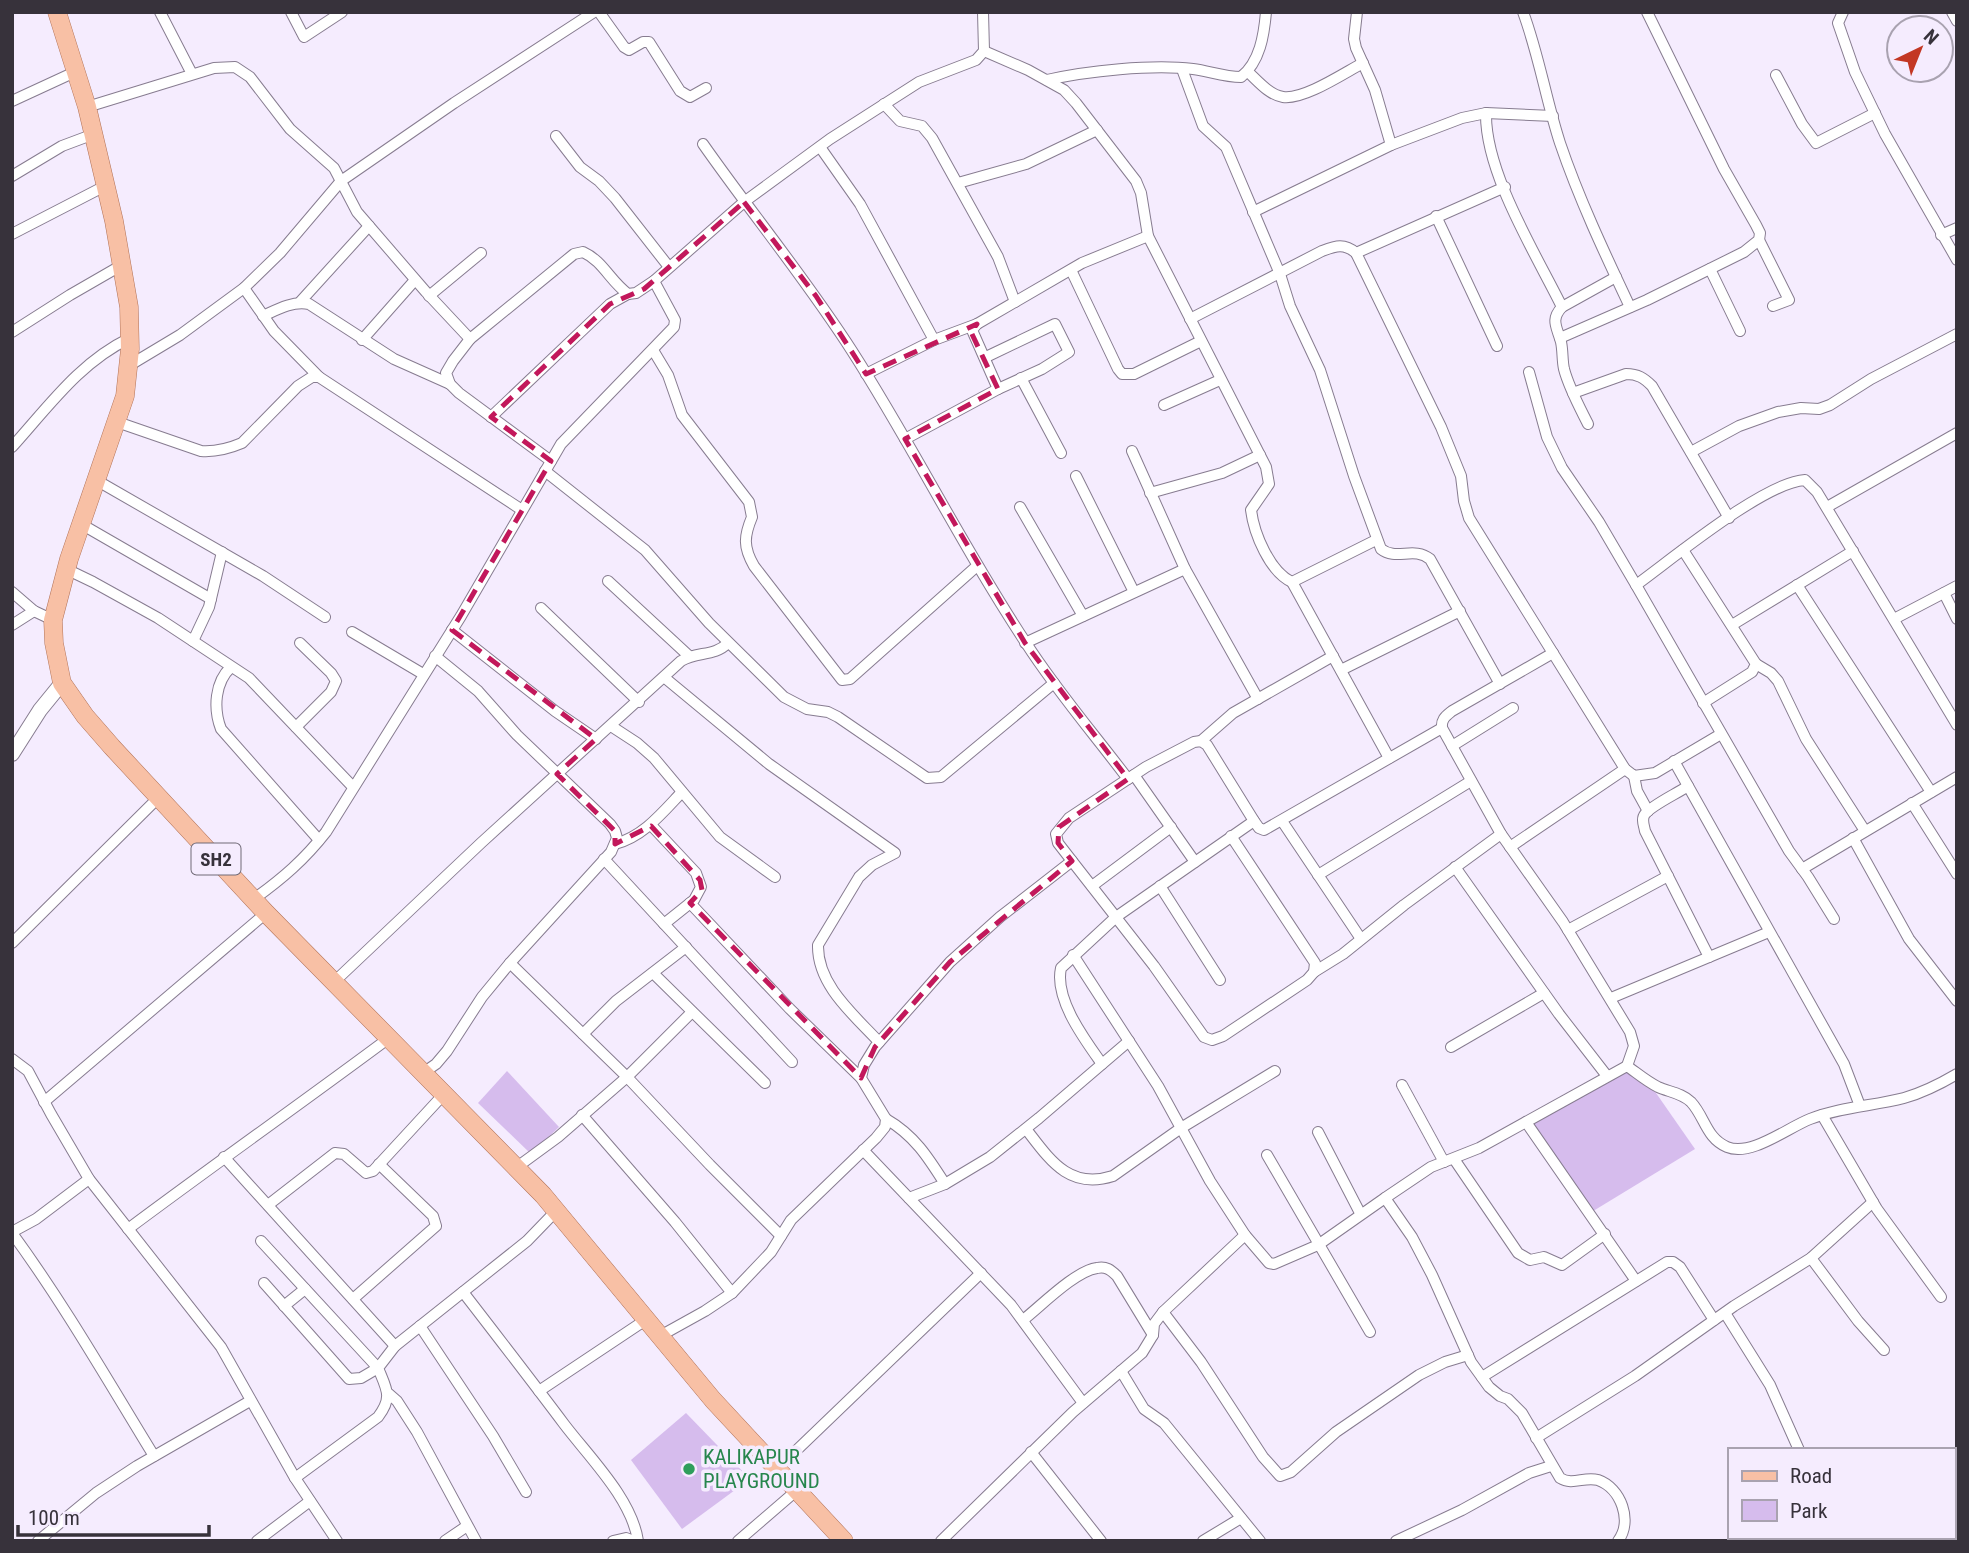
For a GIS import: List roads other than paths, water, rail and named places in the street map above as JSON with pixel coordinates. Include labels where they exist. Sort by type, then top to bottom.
[{"type":"main road","name":"SH2","points":[[57,12],[94,134],[122,265],[129,307],[130,338],[130,365],[125,396],[66,569],[53,620],[54,643],[62,683],[85,716],[266,913],[517,1167],[556,1210],[713,1400],[844,1541]]},
{"type":"street","points":[[160,12],[192,74]]},
{"type":"street","points":[[291,12],[304,37],[342,12]]},
{"type":"street","points":[[130,365],[172,340],[244,288],[280,253],[341,181],[454,103],[596,12],[629,50],[643,42],[649,42],[685,96],[690,97],[706,88]]},
{"type":"street","points":[[491,417],[599,314],[628,293],[636,293],[653,281],[744,202],[820,146],[919,82],[976,60],[984,51],[983,12]]},
{"type":"street","points":[[1047,80],[1090,72],[1182,69],[1241,77],[1248,72],[1259,52],[1266,12]]},
{"type":"street","points":[[1357,12],[1354,39],[1375,90],[1391,145]]},
{"type":"street","points":[[1523,12],[1540,64],[1560,143],[1593,226],[1630,307]]},
{"type":"street","points":[[1647,12],[1760,233],[1759,240],[1789,300],[1773,306]]},
{"type":"street","points":[[1843,12],[1838,23],[1842,39],[1875,113],[1957,260]]},
{"type":"street","points":[[1952,12],[1957,22]]},
{"type":"street","points":[[984,51],[1064,90],[1127,166],[1136,181],[1141,193],[1148,236],[1270,476],[1269,484],[1251,510],[1252,519],[1272,565],[1281,577],[1292,582],[1389,758]]},
{"type":"street","points":[[1248,72],[1272,93],[1283,97],[1306,92],[1363,64]]},
{"type":"street","points":[[87,107],[214,68],[235,68],[250,77],[290,129],[334,168],[357,212],[470,339]]},
{"type":"street","points":[[1182,69],[1197,116],[1203,126],[1226,148],[1280,274],[1290,306],[1320,370],[1376,540],[1386,553],[1423,553],[1430,559],[1500,684]]},
{"type":"street","points":[[12,101],[77,71]]},
{"type":"street","points":[[1776,75],[1816,144],[1875,113]]},
{"type":"street","points":[[884,104],[900,121],[922,126],[958,183],[998,257],[1015,302]]},
{"type":"street","points":[[1253,212],[1391,145],[1462,118],[1486,113],[1553,116]]},
{"type":"street","points":[[1486,113],[1493,156],[1516,216],[1562,307]]},
{"type":"street","points":[[958,183],[1026,164],[1097,130]]},
{"type":"street","points":[[12,176],[62,146],[94,134]]},
{"type":"street","points":[[556,136],[580,167],[611,193],[669,267]]},
{"type":"street","points":[[703,144],[816,296],[866,374],[977,566],[1025,643],[1054,683],[1171,827],[1195,862]]},
{"type":"street","points":[[820,146],[865,213],[934,340]]},
{"type":"street","points":[[12,234],[105,186]]},
{"type":"street","points":[[1356,253],[1505,187]]},
{"type":"street","points":[[1436,216],[1497,346]]},
{"type":"street","points":[[300,302],[369,226]]},
{"type":"street","points":[[1941,235],[1957,228]]},
{"type":"street","points":[[866,374],[934,340],[977,324],[1082,263],[1148,236]]},
{"type":"street","points":[[1560,338],[1710,269],[1744,252],[1759,240]]},
{"type":"street","points":[[1190,319],[1335,247],[1347,246],[1356,253],[1422,387],[1461,477],[1469,518],[1629,773],[1648,811]]},
{"type":"street","points":[[450,384],[446,373],[470,339],[574,254],[583,252],[600,262],[613,282],[628,293]]},
{"type":"street","points":[[429,296],[481,253]]},
{"type":"street","points":[[12,332],[122,265]]},
{"type":"street","points":[[1710,269],[1740,331]]},
{"type":"street","points":[[1071,270],[1122,374],[1134,373],[1201,341]]},
{"type":"street","points":[[1588,424],[1573,393],[1554,322],[1562,307],[1616,277]]},
{"type":"street","points":[[362,340],[415,280]]},
{"type":"street","points":[[254,899],[307,857],[319,840],[452,630],[561,444],[674,327],[675,320],[653,281]]},
{"type":"street","points":[[244,288],[274,331],[319,377],[522,510]]},
{"type":"street","points":[[263,316],[286,305],[300,302],[318,308],[362,340],[404,364],[450,384],[645,550],[728,643],[784,697],[807,709],[828,712],[838,717],[928,778],[941,777],[1054,683]]},
{"type":"street","points":[[977,324],[972,330],[998,389]]},
{"type":"street","points":[[905,439],[1069,352],[1055,324],[986,357]]},
{"type":"street","points":[[1691,453],[1739,426],[1778,412],[1790,409],[1819,409],[1957,334]]},
{"type":"street","points":[[12,447],[94,359],[130,338]]},
{"type":"street","points":[[653,351],[668,375],[682,415],[749,502],[752,517],[746,531],[745,546],[754,566],[842,680],[850,679],[977,566]]},
{"type":"street","points":[[1529,372],[1547,437],[1562,468],[1599,522],[1789,851],[1833,919]]},
{"type":"street","points":[[1573,393],[1626,374],[1644,378],[1652,386],[1728,518]]},
{"type":"street","points":[[117,422],[201,451],[229,449],[242,443],[305,380],[319,377]]},
{"type":"street","points":[[1021,378],[1061,453]]},
{"type":"street","points":[[1164,405],[1220,380]]},
{"type":"street","points":[[1826,507],[1957,433]]},
{"type":"street","points":[[1132,451],[1185,569],[1258,699]]},
{"type":"street","points":[[1150,493],[1222,473],[1260,455]]},
{"type":"street","points":[[1076,476],[1134,592]]},
{"type":"street","points":[[96,480],[222,552],[325,617]]},
{"type":"street","points":[[1636,584],[1728,518],[1796,480],[1805,480],[1812,484],[1957,725]]},
{"type":"street","points":[[1020,507],[1083,615]]},
{"type":"street","points":[[81,524],[211,599]]},
{"type":"street","points":[[1292,582],[1376,540]]},
{"type":"street","points":[[1683,550],[1756,664],[1771,673],[1777,681],[1806,739],[1865,831]]},
{"type":"street","points":[[1732,625],[1853,551]]},
{"type":"street","points":[[193,641],[211,599],[222,552]]},
{"type":"street","points":[[66,569],[127,600],[249,678],[353,787]]},
{"type":"street","points":[[1025,643],[1185,569]]},
{"type":"street","points":[[608,581],[689,656]]},
{"type":"street","points":[[1797,585],[1931,792]]},
{"type":"street","points":[[1894,619],[1957,586]]},
{"type":"street","points":[[12,592],[34,611],[53,620]]},
{"type":"street","points":[[1944,593],[1957,619]]},
{"type":"street","points":[[541,608],[639,702]]},
{"type":"street","points":[[12,625],[34,611]]},
{"type":"street","points":[[1341,670],[1460,611]]},
{"type":"street","points":[[452,630],[596,739]]},
{"type":"street","points":[[352,632],[423,674]]},
{"type":"street","points":[[296,727],[331,692],[336,681],[300,643]]},
{"type":"street","points":[[334,982],[481,843],[689,656],[714,653],[728,643]]},
{"type":"street","points":[[1073,955],[1158,1086],[1210,1181],[1245,1235],[1264,1258],[1274,1264],[1318,1245],[1403,1184],[1479,1148],[1627,1066],[1634,1046],[1630,1032],[1568,930],[1501,834],[1441,723],[1452,711],[1553,653]]},
{"type":"street","points":[[423,1073],[436,1064],[447,1051],[482,997],[604,859],[617,838],[615,831],[517,735],[478,691],[435,656]]},
{"type":"street","points":[[1333,656],[1218,723],[1200,741],[1182,748],[1131,777],[1069,818],[1056,834],[1058,843],[1154,966],[1204,1037],[1212,1040],[1223,1036],[1307,980],[1314,972],[1343,954],[1501,834]]},
{"type":"street","points":[[1703,703],[1746,676],[1755,669],[1756,664]]},
{"type":"street","points":[[228,665],[218,687],[221,729],[319,840]]},
{"type":"street","points":[[665,678],[769,764],[895,853],[865,870],[818,945],[820,963],[829,985],[879,1042]]},
{"type":"street","points":[[12,754],[40,709],[62,683]]},
{"type":"street","points":[[1452,746],[1513,708]]},
{"type":"street","points":[[611,726],[654,758],[720,837],[775,877]]},
{"type":"street","points":[[1200,741],[1207,746],[1259,828],[1264,830],[1442,728]]},
{"type":"street","points":[[1510,847],[1629,773],[1642,777],[1655,773],[1721,733]]},
{"type":"street","points":[[1674,761],[1844,1064],[1860,1106]]},
{"type":"street","points":[[1802,869],[1957,777]]},
{"type":"street","points":[[1318,875],[1471,781]]},
{"type":"street","points":[[1688,786],[1648,811],[1643,821],[1645,831],[1709,957]]},
{"type":"street","points":[[615,844],[628,841],[650,825],[682,792]]},
{"type":"street","points":[[12,943],[158,798]]},
{"type":"street","points":[[1912,803],[1957,874]]},
{"type":"street","points":[[1102,1064],[1077,1029],[1059,978],[1061,968],[1116,917],[1254,821]]},
{"type":"street","points":[[1282,821],[1362,939]]},
{"type":"street","points":[[650,825],[700,880],[701,887],[690,903],[664,924]]},
{"type":"street","points":[[1092,886],[1171,827]]},
{"type":"street","points":[[1231,836],[1311,955],[1315,963],[1314,972]]},
{"type":"street","points":[[1853,838],[1913,945],[1957,1001]]},
{"type":"street","points":[[604,859],[792,1062]]},
{"type":"street","points":[[861,1078],[864,1065],[879,1042],[899,1017],[964,949],[1072,861]]},
{"type":"street","points":[[1455,867],[1544,993],[1607,1076]]},
{"type":"street","points":[[1568,930],[1668,876]]},
{"type":"street","points":[[1160,886],[1220,980]]},
{"type":"street","points":[[690,903],[790,1009],[861,1078],[886,1119],[916,1142],[945,1184]]},
{"type":"street","points":[[44,1102],[266,913]]},
{"type":"street","points":[[1611,998],[1769,932]]},
{"type":"street","points":[[583,1034],[617,1001],[686,947]]},
{"type":"street","points":[[510,963],[627,1077],[781,1236]]},
{"type":"street","points":[[653,973],[765,1083]]},
{"type":"street","points":[[1451,1047],[1544,993]]},
{"type":"street","points":[[517,1167],[627,1077],[692,1012]]},
{"type":"street","points":[[128,1228],[389,1038]]},
{"type":"street","points":[[909,1198],[971,1170],[1026,1129],[1129,1041]]},
{"type":"street","points":[[12,1059],[28,1071],[89,1179],[221,1347],[295,1478],[337,1541]]},
{"type":"street","points":[[1627,1066],[1657,1086],[1685,1097],[1715,1140],[1727,1148],[1740,1150],[1755,1147],[1789,1128],[1822,1115],[1904,1098],[1957,1074]]},
{"type":"street","points":[[1026,1129],[1055,1166],[1078,1178],[1091,1180],[1114,1176],[1181,1128],[1275,1071]]},
{"type":"street","points":[[1402,1086],[1449,1160],[1524,1258],[1530,1260],[1544,1257],[1562,1265],[1605,1234]]},
{"type":"street","points":[[268,1205],[335,1153],[344,1154],[366,1173],[373,1171],[444,1094]]},
{"type":"street","points":[[582,1115],[660,1203],[732,1293]]},
{"type":"street","points":[[1822,1115],[1873,1202],[1941,1297]]},
{"type":"street","points":[[660,1336],[732,1293],[771,1252],[791,1220],[885,1127],[886,1119]]},
{"type":"street","points":[[1526,1122],[1636,1281]]},
{"type":"street","points":[[1318,1132],[1360,1213]]},
{"type":"street","points":[[863,1150],[1023,1320],[1083,1403]]},
{"type":"street","points":[[1267,1155],[1370,1332]]},
{"type":"street","points":[[224,1157],[395,1346]]},
{"type":"street","points":[[353,1298],[436,1226],[433,1216],[379,1164]]},
{"type":"street","points":[[89,1179],[36,1219],[12,1233],[52,1287],[78,1335],[154,1456]]},
{"type":"street","points":[[1385,1198],[1412,1237],[1468,1355],[1482,1377],[1489,1387],[1508,1399],[1522,1413],[1560,1478],[1567,1482],[1593,1479],[1601,1481],[1609,1488],[1625,1512],[1623,1539]]},
{"type":"street","points":[[1536,1438],[1645,1370],[1714,1320],[1811,1258],[1873,1202]]},
{"type":"street","points":[[264,1283],[349,1379],[361,1378],[378,1368],[395,1346],[527,1241],[556,1210]]},
{"type":"street","points":[[941,1541],[1083,1403],[1142,1353],[1153,1335],[1154,1324],[1163,1312],[1245,1235]]},
{"type":"street","points":[[261,1241],[378,1368],[388,1394],[397,1401],[417,1432],[475,1541]]},
{"type":"street","points":[[1811,1258],[1858,1321],[1884,1350]]},
{"type":"street","points":[[1482,1377],[1667,1262],[1673,1262],[1680,1267],[1714,1320]]},
{"type":"street","points":[[1023,1320],[1073,1279],[1099,1267],[1110,1269],[1117,1276],[1153,1335]]},
{"type":"street","points":[[776,1470],[981,1273]]},
{"type":"street","points":[[284,1306],[305,1289]]},
{"type":"street","points":[[463,1292],[629,1511],[636,1527],[636,1541],[626,1538],[613,1541]]},
{"type":"street","points":[[1163,1312],[1201,1362],[1263,1457],[1280,1476],[1291,1472],[1336,1432],[1419,1374],[1468,1355]]},
{"type":"street","points":[[1725,1313],[1770,1385],[1798,1448]]},
{"type":"street","points":[[539,1391],[647,1320]]},
{"type":"street","points":[[420,1326],[493,1436],[526,1492]]},
{"type":"street","points":[[1121,1371],[1144,1409],[1164,1423],[1260,1541]]},
{"type":"street","points":[[295,1478],[378,1418],[385,1408],[388,1394]]},
{"type":"street","points":[[38,1541],[96,1493],[250,1401]]},
{"type":"street","points":[[1031,1452],[1101,1541]]},
{"type":"street","points":[[1395,1541],[1462,1510],[1529,1473],[1552,1466]]},
{"type":"street","points":[[738,1541],[796,1491]]},
{"type":"street","points":[[257,1541],[310,1501]]},
{"type":"street","points":[[1203,1541],[1241,1518]]},
{"type":"street","points":[[445,1541],[467,1526]]},
{"type":"place","name":"KALIKAPUR PLAYGROUND","points":[[689,1469]]}]
